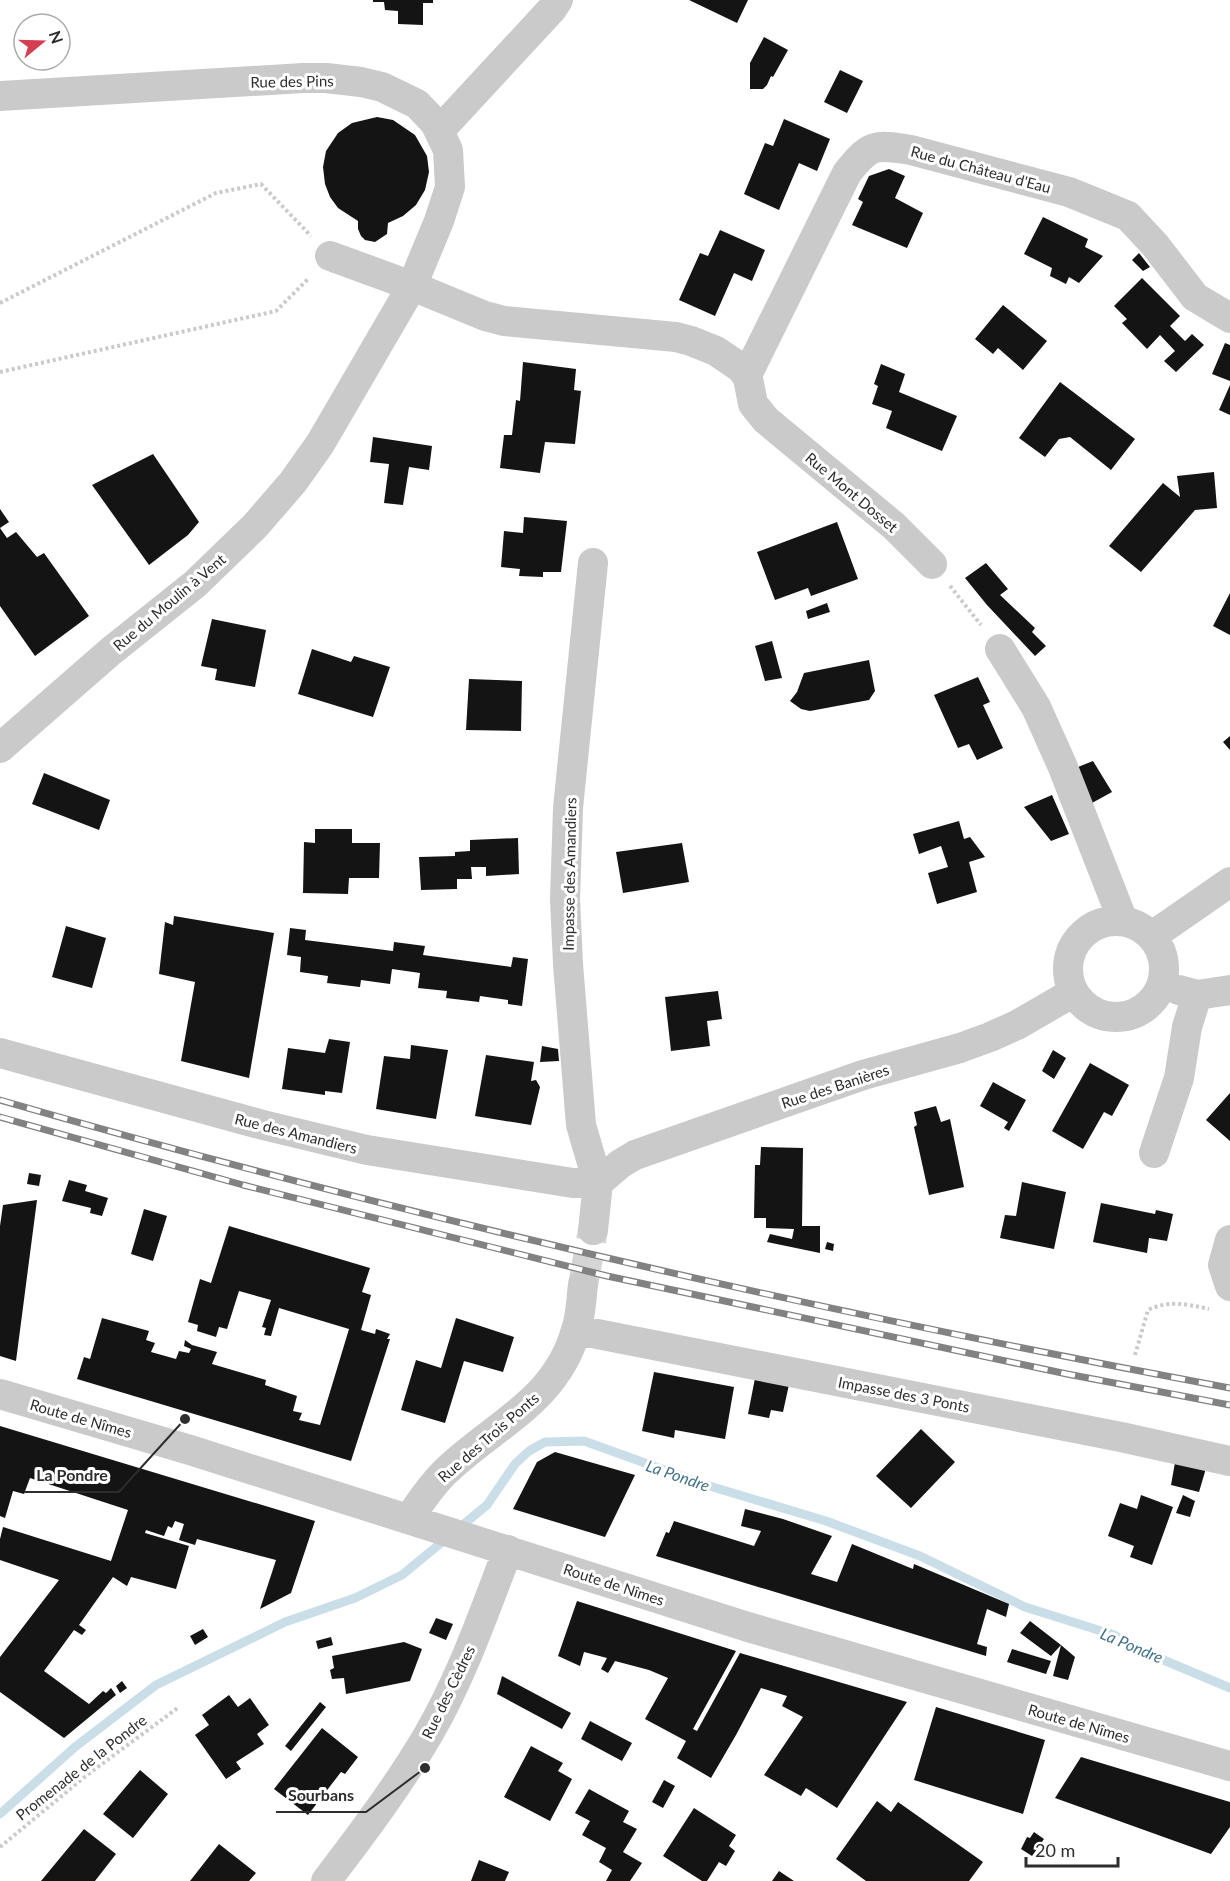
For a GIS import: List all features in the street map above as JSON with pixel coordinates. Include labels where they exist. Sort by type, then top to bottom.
[{"type":"street","points":[[439,130],[558,0]]},
{"type":"street","name":"Rue des Pins","points":[[0,96],[326,78],[361,82],[400,94],[417,104],[435,123],[448,150],[450,187],[439,221],[412,286]]},
{"type":"street","name":"Rue du Château d'Eau","points":[[747,375],[848,173],[863,154],[873,148],[893,147],[911,150],[1069,192],[1120,212],[1128,216],[1155,245],[1195,297],[1230,318]]},
{"type":"street","points":[[330,256],[504,321],[676,337],[691,341],[716,351],[737,364],[747,375]]},
{"type":"street","name":"Rue du Moulin à Vent","points":[[0,748],[111,651],[195,584],[255,526],[320,444],[412,286]]},
{"type":"street","name":"Rue Mont Dosset","points":[[747,375],[753,404],[766,420],[894,525],[932,564]]},
{"type":"street","name":"Impasse des Amandiers","points":[[593,563],[568,808],[565,899],[580,1125],[598,1183]]},
{"type":"street","points":[[1000,649],[1020,678],[1046,728],[1123,921]]},
{"type":"street","points":[[1152,936],[1230,882]]},
{"type":"street","points":[[1108,921],[1123,921],[1138,926],[1152,936],[1163,959],[1164,973],[1162,985],[1154,999],[1142,1010],[1127,1016],[1112,1017],[1097,1013],[1083,1004],[1074,992],[1069,977],[1069,962],[1073,948],[1082,935],[1094,926],[1108,921]]},
{"type":"street","points":[[1162,985],[1197,995],[1230,990]]},
{"type":"street","name":"Rue des Banières","points":[[598,1183],[620,1164],[635,1155],[863,1075],[970,1044],[1017,1025],[1074,992]]},
{"type":"street","points":[[1154,1153],[1179,1078],[1187,1027],[1197,995]]},
{"type":"street","name":"Rue des Amandiers","points":[[0,1053],[263,1125],[367,1150],[573,1183],[598,1183]]},
{"type":"street","points":[[593,1230],[598,1183]]},
{"type":"street","points":[[1223,1298],[1223,1264],[1230,1240]]},
{"type":"street","name":"Rue des Trois Ponts","points":[[409,1519],[423,1496],[445,1472],[514,1419],[544,1388],[568,1353],[577,1330],[583,1285]]},
{"type":"street","name":"Impasse des 3 Ponts","points":[[577,1330],[1121,1437],[1230,1461]]},
{"type":"street","name":"Route de Nîmes","points":[[0,1394],[190,1450],[748,1627],[1230,1766]]},
{"type":"street","name":"Rue des Cèdres","points":[[326,1881],[380,1810],[428,1734],[472,1644],[508,1550]]},
{"type":"path","points":[[0,303],[216,193],[261,184],[330,256],[276,311],[0,372]]},
{"type":"path","points":[[932,564],[1000,649]]},
{"type":"path","points":[[1135,1355],[1148,1310],[1161,1304],[1184,1304],[1223,1298]]},
{"type":"path","name":"Promenade de la Pondre","points":[[0,1847],[87,1775],[178,1707]]},
{"type":"building","points":[[373,0],[433,0],[433,3],[423,3],[423,25],[398,24],[398,11],[385,10],[384,2],[373,2]]},
{"type":"building","points":[[689,0],[748,0],[737,23]]},
{"type":"building","points":[[764,37],[788,50],[767,85],[763,89],[750,89],[750,63]]},
{"type":"building","points":[[840,70],[863,81],[847,113],[824,102]]},
{"type":"building","points":[[377,117],[393,120],[415,135],[427,156],[429,172],[425,190],[416,205],[403,216],[388,223],[387,234],[375,242],[365,240],[361,236],[358,221],[338,208],[330,197],[325,184],[323,167],[326,151],[338,133],[352,123]]},
{"type":"building","points":[[784,119],[830,139],[817,171],[799,163],[779,210],[744,194],[765,143],[773,146]]},
{"type":"building","points":[[889,169],[905,176],[895,198],[923,213],[907,248],[852,225],[863,202],[858,199],[869,176]]},
{"type":"building","points":[[1043,217],[1088,239],[1085,247],[1103,256],[1079,283],[1069,277],[1066,284],[1050,276],[1052,268],[1024,254]]},
{"type":"building","points":[[720,230],[765,250],[752,281],[734,273],[715,316],[679,300],[700,253],[708,256]]},
{"type":"building","points":[[1139,253],[1150,267],[1143,271],[1132,260]]},
{"type":"building","points":[[1142,278],[1180,316],[1170,326],[1185,341],[1192,334],[1204,345],[1176,372],[1164,361],[1175,351],[1160,335],[1147,349],[1122,323],[1127,319],[1114,306]]},
{"type":"building","points":[[1003,305],[1047,341],[1023,370],[998,348],[993,354],[975,339]]},
{"type":"building","points":[[1225,343],[1230,345],[1230,381],[1212,374]]},
{"type":"building","points":[[523,362],[576,369],[574,390],[581,391],[575,444],[545,442],[540,473],[500,468],[504,435],[512,435],[516,400],[520,401]]},
{"type":"building","points":[[881,364],[905,374],[899,392],[957,416],[942,451],[886,428],[892,411],[872,404],[878,386],[874,384]]},
{"type":"building","points":[[1060,382],[1135,439],[1111,470],[1070,437],[1059,439],[1045,457],[1019,438]]},
{"type":"building","points":[[1230,385],[1230,415],[1219,410]]},
{"type":"building","points":[[373,437],[432,446],[429,470],[409,467],[403,505],[384,503],[389,464],[370,462]]},
{"type":"building","points":[[153,454],[199,522],[188,535],[149,565],[92,485]]},
{"type":"building","points":[[1214,472],[1217,508],[1195,510],[1141,572],[1109,546],[1163,483],[1180,497],[1177,476]]},
{"type":"building","points":[[0,509],[9,522],[0,528]]},
{"type":"building","points":[[524,517],[567,521],[561,572],[543,572],[543,577],[519,576],[520,569],[501,567],[504,531],[523,533]]},
{"type":"building","points":[[837,522],[858,579],[811,596],[808,588],[775,600],[757,552]]},
{"type":"building","points":[[0,528],[7,538],[16,532],[37,557],[44,553],[89,616],[35,656],[0,606]]},
{"type":"building","points":[[986,563],[1008,589],[1000,595],[1035,628],[1032,632],[1046,646],[1035,656],[965,578]]},
{"type":"building","points":[[1230,593],[1230,635],[1213,626]]},
{"type":"building","points":[[827,603],[830,612],[808,619],[806,611]]},
{"type":"building","points":[[212,619],[266,630],[255,687],[215,680],[217,669],[201,666]]},
{"type":"building","points":[[772,641],[782,678],[765,681],[755,646]]},
{"type":"building","points":[[312,649],[351,662],[354,656],[390,667],[373,717],[298,694]]},
{"type":"building","points":[[869,660],[875,691],[869,700],[810,711],[801,709],[790,701],[797,692],[804,673]]},
{"type":"building","points":[[978,677],[990,702],[983,705],[1003,748],[977,760],[969,744],[958,748],[934,695]]},
{"type":"building","points":[[469,679],[522,681],[521,731],[466,730]]},
{"type":"building","points":[[1230,736],[1230,750],[1223,742]]},
{"type":"building","points":[[1093,761],[1112,792],[1092,803],[1078,767]]},
{"type":"building","points":[[44,773],[110,800],[99,830],[32,804]]},
{"type":"building","points":[[1052,795],[1069,834],[1051,841],[1024,807]]},
{"type":"building","points":[[959,821],[964,839],[970,837],[985,857],[969,862],[977,892],[937,904],[928,873],[948,867],[941,846],[919,854],[913,834]]},
{"type":"building","points":[[315,829],[352,829],[352,843],[380,843],[379,878],[349,878],[348,894],[303,893],[304,842],[315,843]]},
{"type":"building","points":[[518,838],[519,874],[486,876],[486,867],[471,867],[472,879],[457,879],[457,889],[421,890],[419,857],[455,856],[455,852],[470,851],[470,840]]},
{"type":"building","points":[[682,843],[689,882],[623,893],[616,852]]},
{"type":"building","points":[[174,916],[274,933],[249,1078],[181,1061],[195,982],[159,974],[165,922],[173,925]]},
{"type":"building","points":[[66,926],[106,938],[92,988],[52,977]]},
{"type":"building","points":[[290,928],[306,930],[305,940],[393,951],[394,942],[425,946],[423,955],[511,967],[513,957],[528,959],[522,1006],[508,1004],[508,1000],[480,996],[479,1002],[446,998],[447,991],[418,988],[420,973],[392,969],[390,984],[361,980],[360,987],[327,983],[328,976],[300,972],[301,957],[287,955]]},
{"type":"building","points":[[718,991],[722,1019],[707,1021],[710,1046],[671,1051],[665,997]]},
{"type":"building","points":[[329,1039],[350,1042],[342,1093],[325,1091],[325,1095],[282,1089],[288,1048],[325,1053]]},
{"type":"building","points":[[411,1045],[448,1050],[436,1119],[376,1109],[384,1056],[410,1059]]},
{"type":"building","points":[[542,1046],[558,1049],[559,1061],[540,1062]]},
{"type":"building","points":[[1053,1050],[1066,1058],[1054,1079],[1042,1071]]},
{"type":"building","points":[[486,1055],[534,1062],[531,1081],[536,1080],[540,1087],[531,1125],[475,1116]]},
{"type":"building","points":[[1090,1063],[1129,1085],[1112,1116],[1104,1112],[1083,1149],[1052,1131]]},
{"type":"building","points":[[993,1082],[1026,1100],[1009,1131],[1004,1128],[1008,1122],[980,1106]]},
{"type":"building","points":[[1230,1093],[1230,1141],[1206,1120]]},
{"type":"building","points":[[936,1106],[941,1122],[950,1119],[964,1187],[929,1195],[914,1127],[917,1125],[914,1112]]},
{"type":"building","points":[[761,1147],[803,1148],[802,1226],[820,1226],[820,1253],[767,1242],[770,1234],[792,1239],[794,1229],[766,1228],[766,1218],[754,1218],[755,1165],[760,1165]]},
{"type":"building","points":[[29,1173],[41,1175],[39,1186],[27,1184]]},
{"type":"building","points":[[69,1180],[87,1185],[85,1191],[108,1198],[102,1216],[90,1213],[91,1208],[62,1201]]},
{"type":"building","points":[[1022,1182],[1066,1192],[1054,1249],[1000,1238],[1005,1215],[1016,1216]]},
{"type":"building","points":[[37,1200],[16,1361],[0,1356],[0,1226],[3,1205]]},
{"type":"building","points":[[1101,1203],[1155,1214],[1156,1210],[1173,1214],[1167,1241],[1149,1238],[1147,1253],[1093,1242]]},
{"type":"building","points":[[144,1209],[167,1216],[153,1261],[131,1254]]},
{"type":"building","points":[[229,1226],[370,1268],[362,1292],[371,1295],[361,1330],[375,1334],[376,1329],[390,1334],[387,1339],[390,1339],[351,1461],[77,1379],[84,1357],[90,1359],[102,1318],[149,1331],[146,1340],[155,1343],[151,1352],[176,1359],[179,1351],[189,1353],[191,1349],[184,1346],[185,1340],[192,1345],[217,1352],[212,1364],[266,1380],[265,1385],[297,1396],[293,1411],[302,1413],[299,1420],[320,1425],[349,1329],[279,1308],[271,1336],[264,1335],[266,1328],[262,1327],[271,1300],[239,1291],[227,1329],[219,1327],[216,1337],[197,1331],[198,1325],[188,1322],[200,1279],[211,1283]]},
{"type":"building","points":[[827,1242],[834,1244],[833,1251],[825,1249]]},
{"type":"building","points":[[456,1318],[514,1337],[503,1372],[464,1361],[445,1423],[401,1410],[416,1360],[441,1368]]},
{"type":"building","points":[[654,1372],[734,1387],[725,1439],[675,1430],[674,1438],[642,1431]]},
{"type":"building","points":[[756,1373],[790,1380],[783,1412],[771,1410],[769,1418],[748,1414]]},
{"type":"building","points":[[0,1426],[315,1521],[291,1593],[260,1609],[276,1560],[197,1539],[195,1545],[179,1540],[184,1524],[175,1521],[172,1528],[168,1526],[164,1536],[146,1530],[145,1533],[189,1546],[176,1589],[131,1577],[127,1586],[113,1577],[79,1625],[86,1630],[82,1635],[74,1630],[44,1671],[89,1704],[103,1691],[106,1693],[111,1688],[116,1695],[64,1738],[0,1692],[0,1657],[59,1580],[0,1560],[0,1539],[3,1527],[111,1561],[128,1510],[30,1478],[24,1494],[13,1491],[5,1518],[0,1516]]},
{"type":"building","points":[[921,1429],[955,1462],[911,1508],[876,1476]]},
{"type":"building","points":[[555,1452],[635,1475],[605,1537],[513,1509],[537,1462]]},
{"type":"building","points":[[1176,1457],[1207,1465],[1199,1492],[1171,1485]]},
{"type":"building","points":[[1141,1495],[1173,1507],[1152,1565],[1130,1557],[1134,1546],[1108,1536],[1120,1503],[1137,1509]]},
{"type":"building","points":[[1183,1495],[1195,1501],[1190,1517],[1176,1513]]},
{"type":"building","points":[[745,1509],[832,1536],[811,1574],[837,1582],[852,1544],[913,1569],[914,1564],[1009,1604],[1006,1617],[987,1609],[977,1644],[987,1647],[986,1656],[656,1556],[666,1532],[669,1533],[674,1521],[754,1546],[761,1531],[741,1526]]},
{"type":"building","points":[[577,1601],[736,1651],[693,1729],[697,1731],[740,1653],[907,1702],[837,1808],[806,1788],[801,1796],[764,1775],[803,1717],[782,1706],[787,1696],[761,1688],[711,1778],[677,1758],[686,1741],[645,1719],[668,1678],[649,1670],[615,1661],[608,1673],[601,1669],[607,1658],[584,1652],[580,1666],[558,1656]]},
{"type":"building","points":[[436,1618],[453,1624],[446,1640],[429,1633]]},
{"type":"building","points":[[1030,1621],[1061,1645],[1051,1656],[1020,1633]]},
{"type":"building","points":[[203,1629],[208,1637],[195,1645],[190,1636]]},
{"type":"building","points":[[331,1637],[333,1645],[318,1649],[316,1641]]},
{"type":"building","points":[[404,1642],[422,1649],[410,1681],[346,1694],[344,1678],[332,1679],[330,1670],[334,1668],[332,1656]]},
{"type":"building","points":[[1061,1645],[1075,1657],[1068,1680],[1053,1676]]},
{"type":"building","points":[[1012,1649],[1051,1661],[1046,1674],[1007,1662]]},
{"type":"building","points":[[502,1676],[571,1713],[562,1729],[497,1694]]},
{"type":"building","points":[[122,1681],[127,1688],[120,1693],[116,1686]]},
{"type":"building","points":[[229,1695],[238,1707],[250,1698],[269,1725],[257,1734],[264,1744],[236,1762],[241,1769],[226,1779],[195,1735],[209,1725],[202,1715]]},
{"type":"building","points":[[320,1702],[326,1707],[291,1751],[285,1746]]},
{"type":"building","points":[[936,1707],[1045,1740],[1023,1814],[914,1780]]},
{"type":"building","points":[[590,1721],[632,1743],[622,1761],[581,1739]]},
{"type":"building","points":[[322,1728],[358,1757],[345,1774],[341,1772],[308,1815],[274,1789]]},
{"type":"building","points":[[531,1746],[563,1763],[558,1771],[572,1779],[550,1821],[504,1797]]},
{"type":"building","points":[[1081,1757],[1230,1802],[1230,1827],[1211,1854],[1055,1798]]},
{"type":"building","points":[[140,1770],[168,1794],[133,1838],[103,1814]]},
{"type":"building","points":[[664,1780],[675,1786],[663,1808],[652,1802]]},
{"type":"building","points":[[589,1789],[629,1811],[623,1822],[637,1829],[623,1852],[642,1863],[630,1881],[606,1881],[612,1870],[599,1862],[606,1848],[582,1835],[590,1821],[575,1813]]},
{"type":"building","points":[[877,1801],[891,1812],[898,1802],[983,1862],[969,1881],[866,1881],[836,1859]]},
{"type":"building","points":[[694,1808],[736,1835],[729,1846],[735,1851],[726,1866],[719,1862],[707,1881],[702,1881],[663,1856]]},
{"type":"building","points":[[84,1829],[116,1854],[95,1881],[41,1881]]},
{"type":"building","points":[[1034,1832],[1044,1839],[1032,1856],[1021,1849],[1027,1837],[1030,1838]]},
{"type":"building","points":[[219,1844],[256,1873],[249,1881],[190,1881]]},
{"type":"building","points":[[479,1860],[509,1872],[505,1881],[471,1881]]},
{"type":"building","points":[[779,1871],[794,1881],[772,1881]]},
{"type":"waterway","name":"La Pondre","points":[[0,1814],[75,1747],[156,1685],[285,1622],[355,1598],[402,1575],[487,1505],[515,1464],[529,1451],[545,1442],[584,1441],[706,1485],[826,1521],[920,1556],[1025,1607],[1114,1635],[1147,1653],[1230,1688]]},
{"type":"tunnel","points":[[583,1285],[593,1230]]},
{"type":"railway","points":[[0,1100],[305,1184],[612,1259],[920,1327],[1230,1388]]},
{"type":"railway","points":[[0,1117],[243,1185],[607,1276],[1067,1374],[1230,1405]]},
{"type":"place","name":"La Pondre","points":[[185,1419]]},
{"type":"place","name":"Sourbans","points":[[425,1768]]}]
